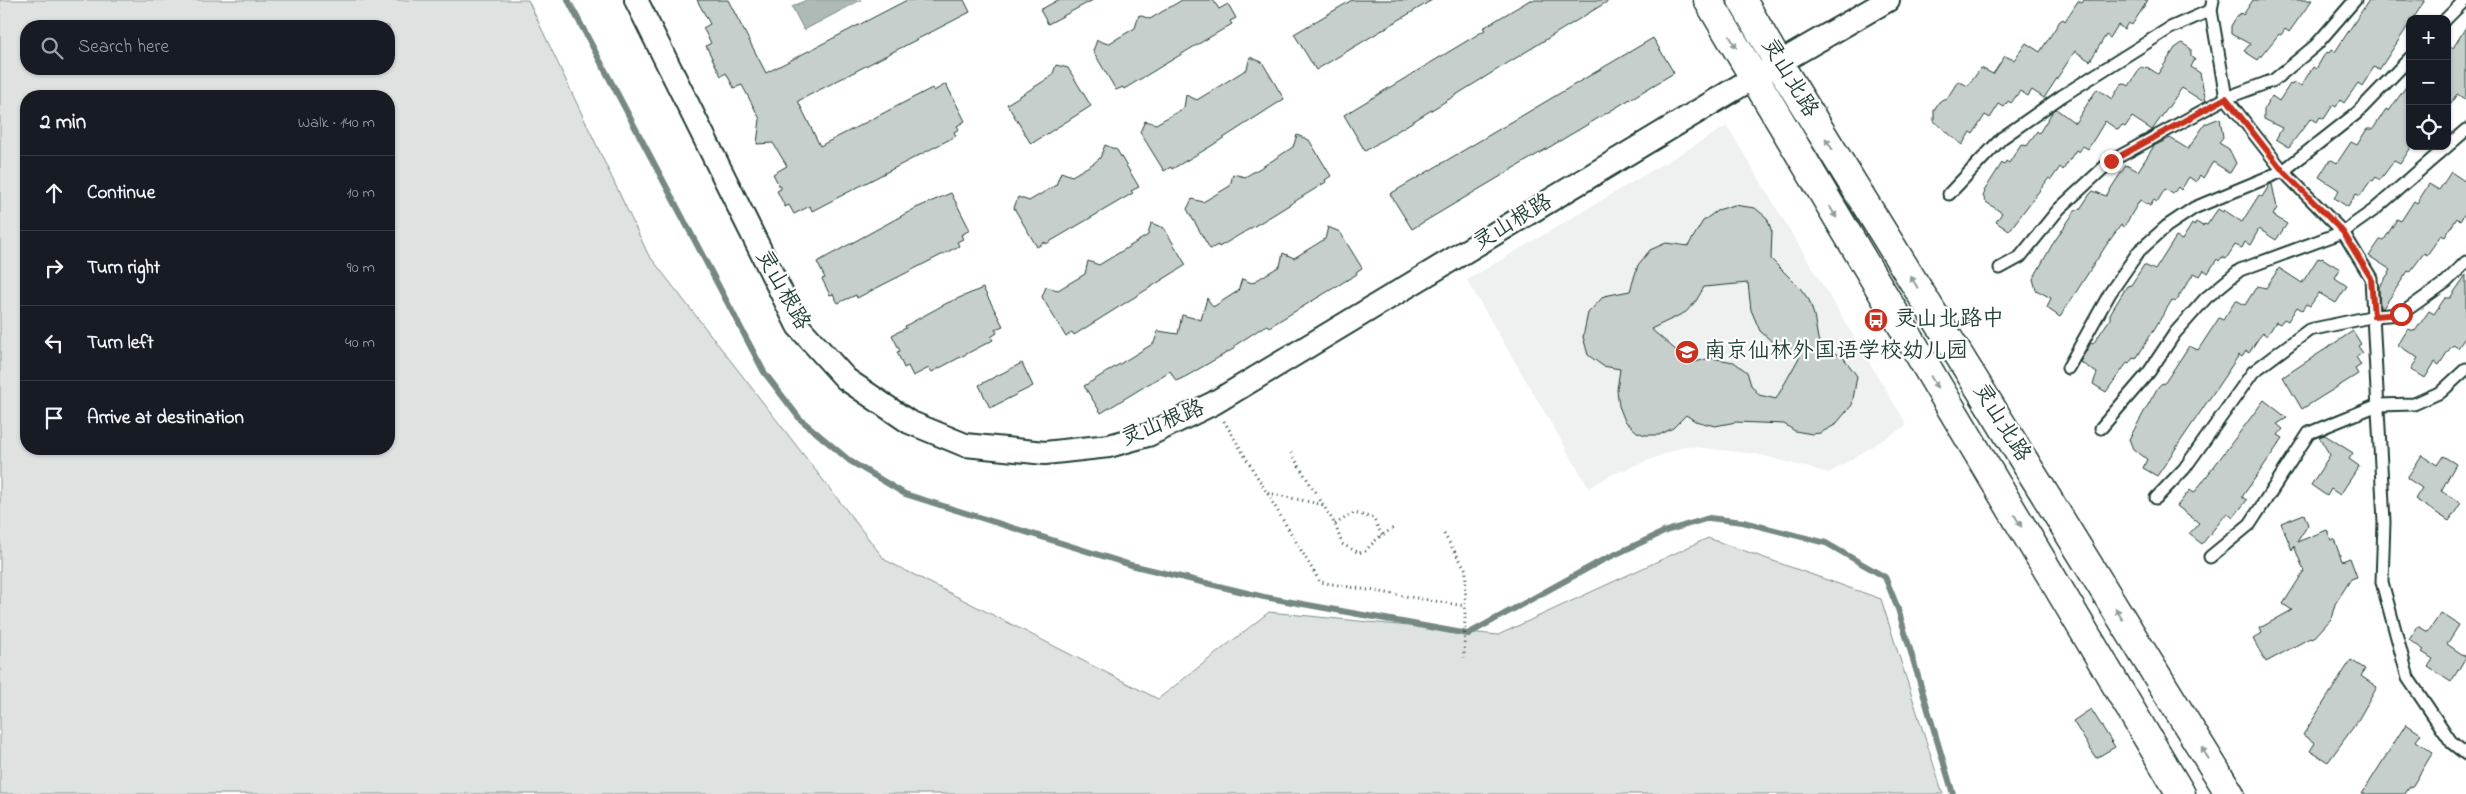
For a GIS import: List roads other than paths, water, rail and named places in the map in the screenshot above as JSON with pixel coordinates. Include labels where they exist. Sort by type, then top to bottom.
[{"type":"main road","name":"灵山北路","points":[[1708,0],[2181,794]]},
{"type":"main road","name":"灵山北路","points":[[1742,0],[1779,64],[2230,794]]},
{"type":"street","name":"灵山根路","points":[[636,0],[798,326],[846,379],[909,422],[965,446],[1044,453],[1109,446],[1125,442],[1148,435],[1214,403],[1753,78],[1888,0]]},
{"type":"lane","points":[[2000,268],[2020,257],[2059,209],[2111,161],[2226,98],[2274,80],[2316,45],[2355,0]]},
{"type":"lane","points":[[2450,15],[2465,0]]},
{"type":"lane","points":[[1949,194],[2002,138],[2054,101],[2170,28],[2212,5],[2226,98],[2283,171],[2343,232],[2371,278],[2384,522],[2382,582],[2408,678],[2452,743],[2466,754]]},
{"type":"lane","points":[[2068,368],[2110,293],[2139,251],[2167,226],[2194,208],[2283,171],[2357,113],[2408,60]]},
{"type":"lane","points":[[2101,428],[2150,372],[2188,319],[2206,298],[2240,270],[2343,232],[2374,210],[2466,130]]},
{"type":"lane","points":[[2156,498],[2184,469],[2253,372],[2309,330],[2374,316],[2401,314],[2446,282],[2466,262]]},
{"type":"lane","points":[[2210,557],[2250,524],[2309,433],[2378,406],[2414,404],[2441,392],[2466,369]]},
{"type":"waterway","points":[[568,0],[764,372],[800,419],[850,461],[905,494],[1131,565],[1264,597],[1468,634],[1601,561],[1666,531],[1709,518],[1743,522],[1826,543],[1885,577],[1898,609],[1953,794]]},
{"type":"place","name":"灵山北路中","points":[[1876,320]]},
{"type":"place","name":"南京仙林外国语学校幼儿园","points":[[1687,352]]}]
